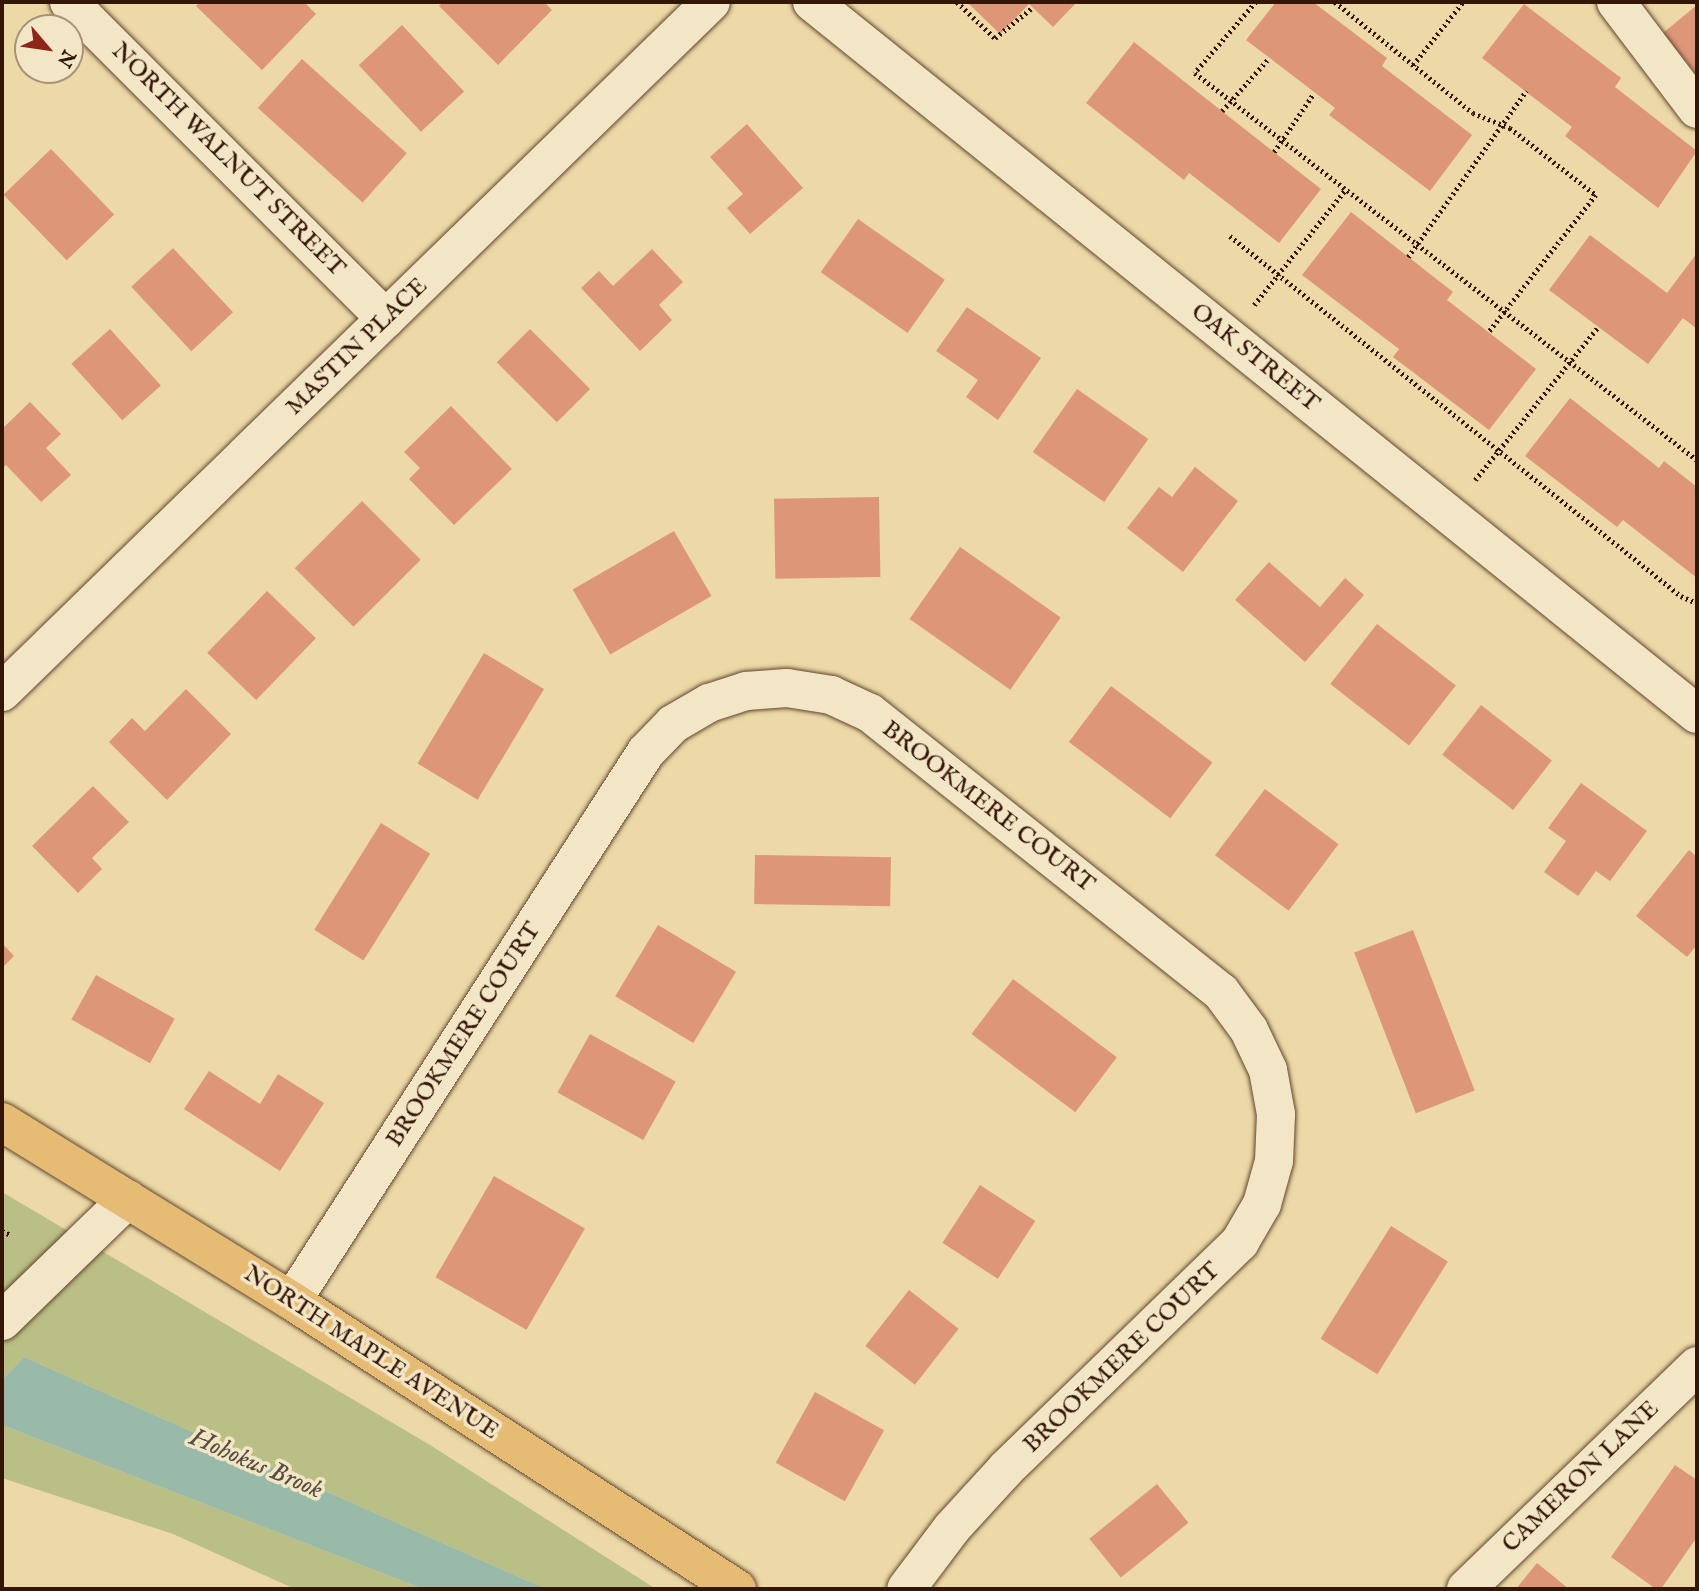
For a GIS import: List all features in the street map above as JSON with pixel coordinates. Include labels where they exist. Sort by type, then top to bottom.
[{"type":"main road","name":"NORTH MAPLE AVENUE","points":[[2,1122],[292,1301],[737,1589]]},
{"type":"street","name":"NORTH WALNUT STREET","points":[[69,2],[386,318]]},
{"type":"street","name":"MASTIN PLACE","points":[[2,692],[711,2]]},
{"type":"street","name":"OAK STREET","points":[[812,2],[1697,714]]},
{"type":"street","points":[[1616,2],[1697,109]]},
{"type":"street","name":"BROOKMERE COURT","points":[[292,1301],[646,752],[673,724],[697,710],[746,691],[787,688],[831,695],[870,713],[1221,992],[1258,1050],[1276,1114],[1274,1161],[1262,1203],[1240,1242],[1006,1469],[952,1528],[906,1589]]},
{"type":"street","points":[[2,1321],[128,1199]]},
{"type":"street","name":"CAMERON LANE","points":[[1466,1589],[1697,1366]]},
{"type":"path","points":[[957,2],[995,38],[1033,7]]},
{"type":"path","points":[[1256,2],[1195,73],[1697,460]]},
{"type":"path","points":[[1335,2],[1473,113],[1503,126],[1596,195],[1489,332]]},
{"type":"path","points":[[1413,65],[1463,2]]},
{"type":"path","points":[[1222,111],[1269,58]]},
{"type":"path","points":[[1408,257],[1526,91]]},
{"type":"path","points":[[1274,152],[1314,93]]},
{"type":"path","points":[[1254,306],[1346,189]]},
{"type":"path","points":[[1230,236],[1681,596],[1697,603]]},
{"type":"path","points":[[1475,480],[1598,327]]},
{"type":"path","points":[[2,1231],[11,1235]]},
{"type":"green space","points":[[2,1192],[430,1445],[656,1589],[546,1589],[24,1357],[2,1380]]},
{"type":"green space","points":[[2,1425],[423,1589],[295,1589],[173,1534],[2,1478]]},
{"type":"water","name":"Hohokus Brook","points":[[24,1357],[546,1589],[423,1589],[2,1425],[2,1380]]},
{"type":"building","points":[[200,2],[304,2],[316,14],[262,70],[196,6]]},
{"type":"building","points":[[443,2],[544,2],[552,10],[498,65],[439,6]]},
{"type":"building","points":[[967,2],[1077,2],[1053,27],[1029,4],[1000,34]]},
{"type":"building","points":[[1276,2],[1313,2],[1387,58],[1382,66],[1472,135],[1430,191],[1329,115],[1335,108],[1246,40]]},
{"type":"building","points":[[1524,4],[1621,78],[1615,87],[1697,151],[1658,208],[1565,136],[1572,127],[1482,58]]},
{"type":"building","points":[[1697,5],[1697,75],[1663,33]]},
{"type":"building","points":[[402,25],[464,92],[421,132],[359,65]]},
{"type":"building","points":[[1134,42],[1321,189],[1279,243],[1189,173],[1184,180],[1086,103]]},
{"type":"building","points":[[302,59],[407,153],[363,202],[258,108]]},
{"type":"building","points":[[747,124],[803,188],[750,234],[727,208],[743,194],[710,157]]},
{"type":"building","points":[[51,149],[114,214],[67,260],[4,195]]},
{"type":"building","points":[[1351,212],[1453,292],[1447,300],[1536,369],[1489,430],[1393,357],[1399,349],[1302,275]]},
{"type":"building","points":[[858,219],[945,280],[908,333],[821,272]]},
{"type":"building","points":[[1590,235],[1667,293],[1697,253],[1697,329],[1683,318],[1648,364],[1549,290]]},
{"type":"building","points":[[173,248],[233,312],[191,351],[131,287]]},
{"type":"building","points":[[652,249],[683,282],[659,305],[672,320],[640,351],[581,288],[599,271],[613,286]]},
{"type":"building","points":[[967,307],[1041,358],[998,420],[966,397],[978,380],[936,351]]},
{"type":"building","points":[[110,329],[161,385],[122,420],[71,364]]},
{"type":"building","points":[[530,329],[590,389],[557,422],[497,362]]},
{"type":"building","points":[[1077,389],[1148,439],[1104,502],[1033,452]]},
{"type":"building","points":[[1570,398],[1659,468],[1664,461],[1697,487],[1697,578],[1623,520],[1617,527],[1525,456]]},
{"type":"building","points":[[30,402],[61,434],[46,448],[71,475],[41,502],[6,465],[2,469],[2,429]]},
{"type":"building","points":[[451,406],[512,469],[454,525],[409,479],[420,468],[404,452]]},
{"type":"building","points":[[1195,467],[1238,501],[1183,572],[1127,528],[1159,487],[1172,497]]},
{"type":"building","points":[[879,497],[880,577],[775,579],[774,499]]},
{"type":"building","points":[[362,501],[421,560],[354,627],[295,568]]},
{"type":"building","points":[[674,531],[712,596],[610,654],[573,590]]},
{"type":"building","points":[[960,547],[1061,618],[1010,690],[910,619]]},
{"type":"building","points":[[1269,562],[1320,607],[1345,578],[1364,595],[1305,662],[1235,600]]},
{"type":"building","points":[[267,591],[316,638],[256,700],[207,653]]},
{"type":"building","points":[[1377,624],[1456,686],[1409,745],[1330,684]]},
{"type":"building","points":[[484,653],[544,689],[478,800],[418,764]]},
{"type":"building","points":[[1111,686],[1212,762],[1170,818],[1069,742]]},
{"type":"building","points":[[186,689],[231,734],[167,800],[109,742],[132,718],[145,731]]},
{"type":"building","points":[[1481,705],[1552,760],[1513,810],[1442,755]]},
{"type":"building","points":[[1581,783],[1647,831],[1610,881],[1596,871],[1578,896],[1544,872],[1566,841],[1548,828]]},
{"type":"building","points":[[93,786],[129,822],[92,858],[102,869],[78,893],[32,846]]},
{"type":"building","points":[[1265,789],[1338,844],[1289,911],[1215,855]]},
{"type":"building","points":[[381,823],[430,854],[363,961],[314,930]]},
{"type":"building","points":[[1689,850],[1697,857],[1697,945],[1687,957],[1636,916]]},
{"type":"building","points":[[755,855],[891,857],[890,906],[754,904]]},
{"type":"building","points":[[658,925],[736,972],[693,1043],[615,996]]},
{"type":"building","points":[[1413,930],[1475,1091],[1416,1113],[1354,953]]},
{"type":"building","points":[[2,943],[14,956],[2,968]]},
{"type":"building","points":[[96,975],[175,1019],[150,1063],[71,1020]]},
{"type":"building","points":[[1013,979],[1117,1057],[1075,1112],[971,1034]]},
{"type":"building","points":[[590,1034],[676,1082],[643,1140],[558,1093]]},
{"type":"building","points":[[209,1071],[260,1104],[278,1074],[324,1103],[280,1171],[184,1109]]},
{"type":"building","points":[[494,1176],[585,1228],[526,1330],[435,1277]]},
{"type":"building","points":[[980,1185],[1035,1221],[998,1279],[942,1243]]},
{"type":"building","points":[[1391,1226],[1448,1262],[1377,1374],[1321,1339]]},
{"type":"building","points":[[909,1290],[959,1329],[915,1385],[865,1346]]},
{"type":"building","points":[[815,1392],[884,1430],[845,1501],[776,1463]]},
{"type":"building","points":[[1675,1465],[1697,1480],[1697,1537],[1661,1589],[1656,1589],[1611,1557]]},
{"type":"building","points":[[1157,1484],[1188,1523],[1121,1578],[1089,1539]]},
{"type":"building","points":[[1537,1563],[1569,1589],[1516,1589]]}]
